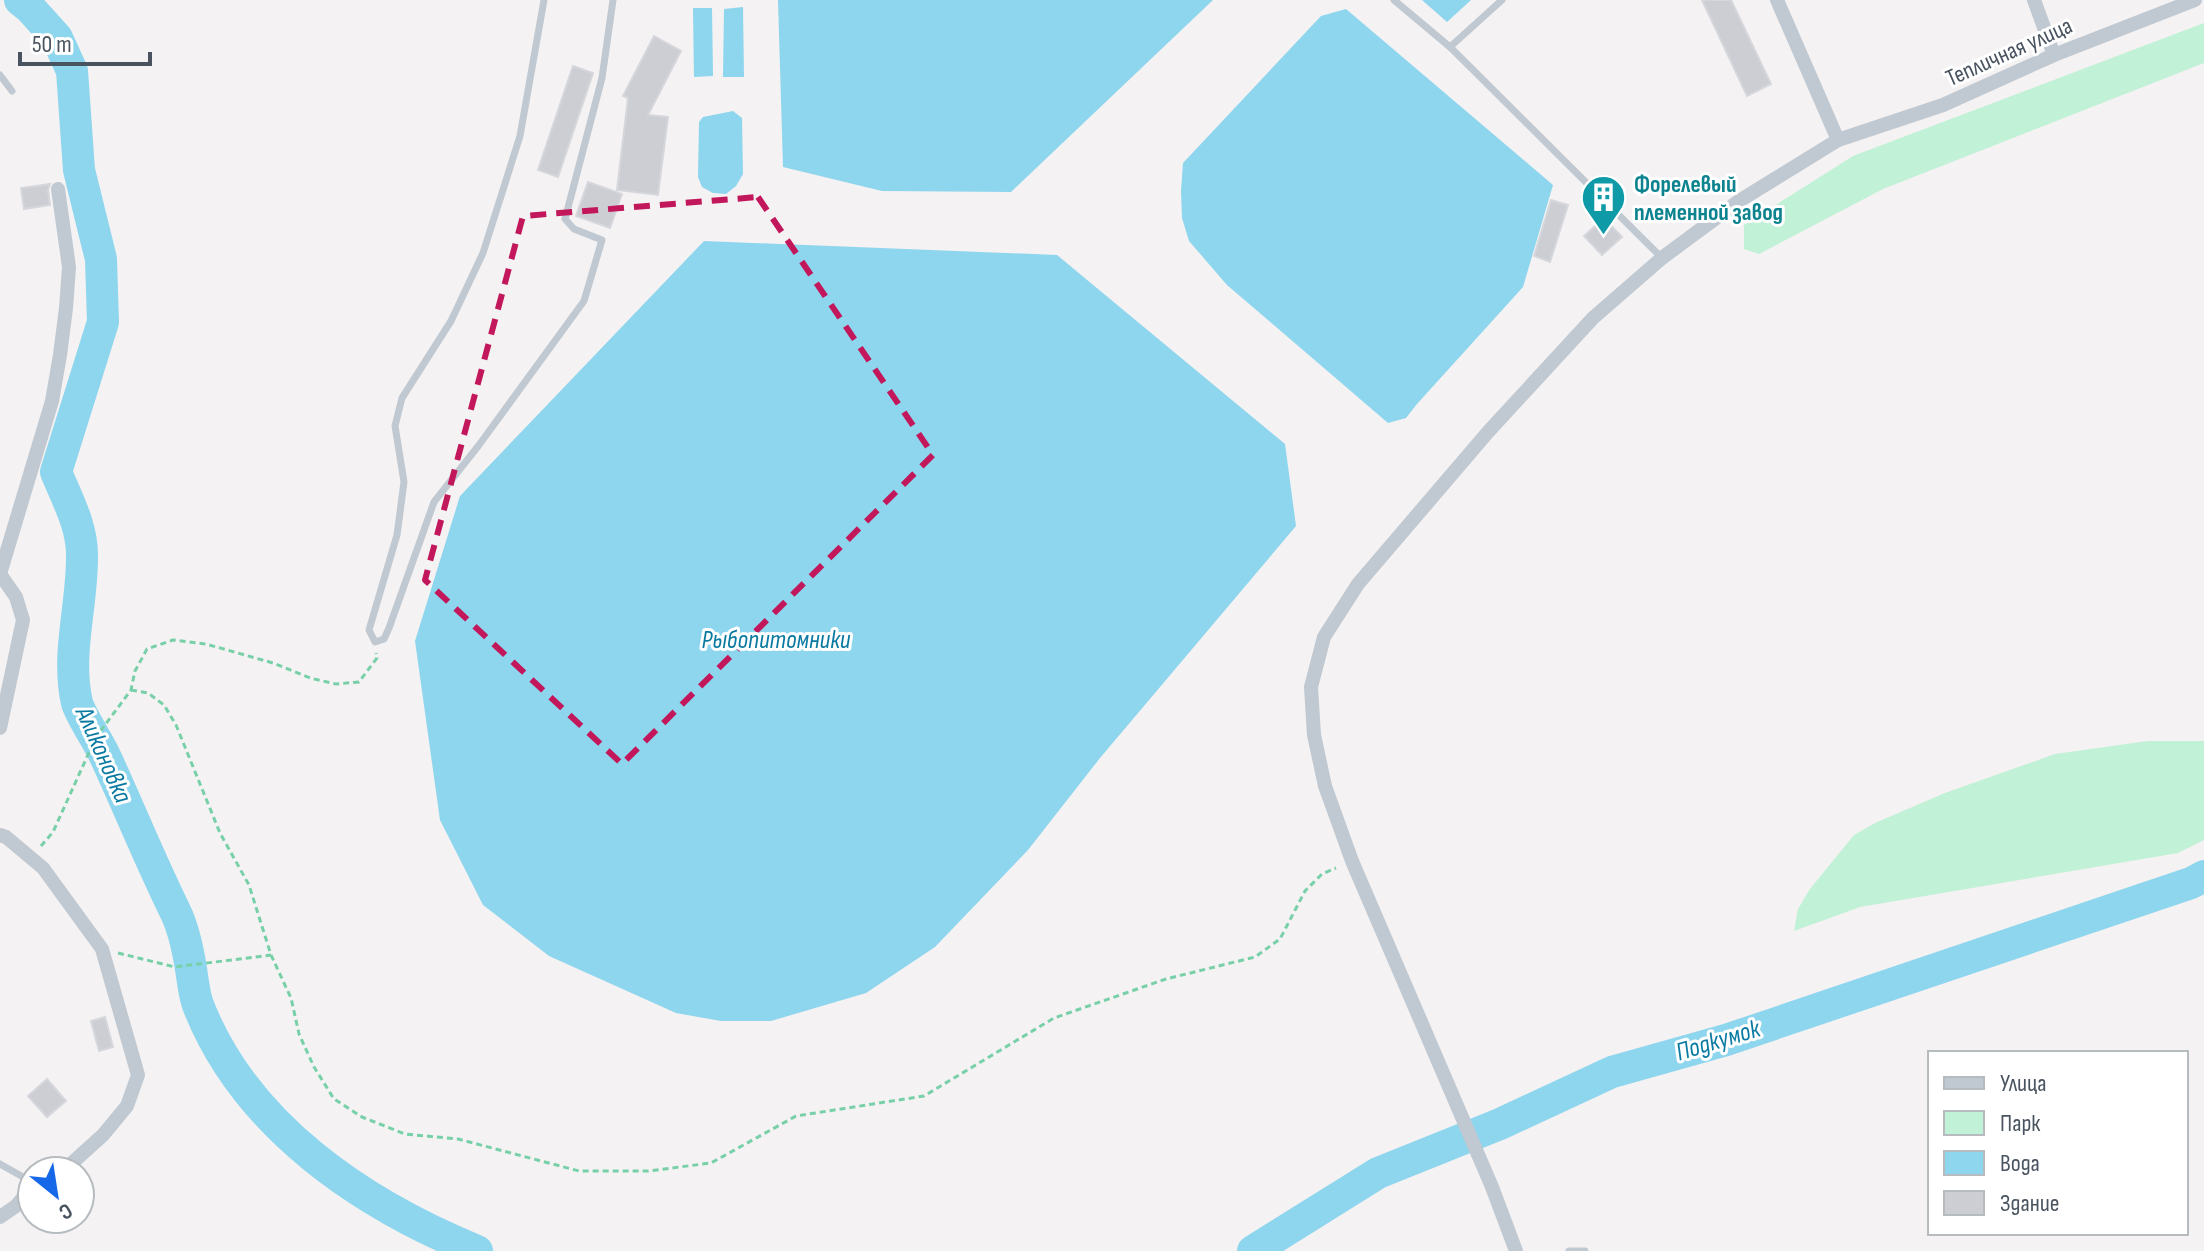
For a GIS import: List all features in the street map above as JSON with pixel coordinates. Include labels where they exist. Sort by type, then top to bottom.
[{"type":"street","points":[[1777,0],[1838,140]]},
{"type":"street","points":[[2034,0],[2054,55]]},
{"type":"street","name":"Тепличная улица","points":[[1516,1251],[1492,1187],[1352,861],[1325,786],[1314,735],[1311,687],[1324,637],[1358,584],[1488,432],[1593,318],[1662,258],[1739,201],[1838,140],[1943,105],[2054,55],[2195,0]]},
{"type":"street","points":[[0,728],[23,620],[16,597],[0,574],[52,401],[66,308],[69,267],[58,189]]},
{"type":"street","points":[[2,840],[43,868],[102,949],[138,1075],[127,1106],[103,1135],[81,1155]]},
{"type":"lane","points":[[544,0],[520,136],[483,253],[451,321],[402,398],[395,426],[404,482],[397,535],[369,630],[375,642],[384,639],[389,628],[434,502],[584,301],[602,240],[574,229],[565,219],[602,78],[613,0]]},
{"type":"lane","points":[[1394,0],[1450,47],[1662,258]]},
{"type":"lane","points":[[1450,47],[1502,0]]},
{"type":"lane","points":[[0,75],[12,91]]},
{"type":"lane","points":[[1569,1251],[1585,1251]]},
{"type":"path","points":[[31,858],[53,832],[96,737],[131,690],[135,671],[147,649],[173,640],[206,644],[336,684],[359,682],[377,658],[375,642]]},
{"type":"path","points":[[131,690],[148,693],[164,705],[176,725],[220,833],[249,885],[271,955],[291,998],[299,1034],[314,1067],[334,1099],[362,1117],[405,1134],[458,1139],[579,1171],[648,1171],[711,1163],[796,1116],[924,1096],[1054,1018],[1166,979],[1255,957],[1280,939],[1305,891],[1322,874],[1352,861]]},
{"type":"path","points":[[102,949],[175,967],[271,955]]},
{"type":"highlighted area","points":[[758,197],[933,455],[622,764],[425,580],[523,216]]},
{"type":"green space","points":[[2204,23],[2204,63],[1883,189],[1759,254],[1744,249],[1744,225],[1853,156]]},
{"type":"green space","points":[[2148,741],[2204,741],[2204,840],[2178,853],[1860,907],[1794,931],[1798,909],[1810,889],[1854,835],[1875,823],[1945,793],[2055,754]]},
{"type":"water","points":[[778,0],[1213,0],[1011,192],[882,191],[783,167]]},
{"type":"water","points":[[1422,0],[1471,0],[1447,22]]},
{"type":"water","points":[[743,7],[744,77],[723,77],[724,9]]},
{"type":"water","points":[[693,8],[712,8],[713,76],[694,77]]},
{"type":"water","points":[[1346,9],[1553,185],[1523,287],[1406,418],[1388,423],[1227,285],[1189,241],[1182,218],[1183,163],[1321,16]]},
{"type":"water","points":[[733,111],[742,118],[743,174],[736,186],[726,194],[713,193],[702,187],[698,177],[699,122],[703,117]]},
{"type":"water","name":"Рыбопитомники","points":[[704,241],[1057,255],[1285,444],[1296,526],[1100,758],[1028,850],[935,947],[866,993],[771,1021],[721,1021],[676,1013],[549,956],[483,905],[440,820],[415,641],[460,496]]},
{"type":"building","points":[[1702,0],[1731,0],[1771,84],[1747,96]]},
{"type":"building","points":[[654,36],[681,51],[648,115],[668,117],[658,195],[617,190],[628,98],[623,96]]},
{"type":"building","points":[[573,66],[593,73],[558,177],[538,170]]},
{"type":"building","points":[[588,182],[622,194],[610,228],[576,216]]},
{"type":"building","points":[[50,184],[50,205],[24,209],[21,188]]},
{"type":"building","points":[[1551,200],[1568,205],[1550,262],[1534,256]]},
{"type":"building","name":"Форелевый племенной завод","points":[[1604,218],[1622,237],[1602,255],[1584,236]]},
{"type":"building","points":[[105,1017],[113,1047],[99,1051],[91,1021]]},
{"type":"building","points":[[47,1079],[66,1101],[47,1117],[28,1096]]},
{"type":"waterway","name":"Аликоновка","points":[[20,0],[57,38],[72,71],[79,170],[101,259],[103,322],[56,472],[74,514],[82,547],[73,667],[77,703],[105,756],[178,918],[198,1005],[219,1048],[245,1088],[277,1124],[312,1156],[351,1184],[392,1210],[477,1251]]},
{"type":"waterway","name":"Подкумок","points":[[1253,1251],[1378,1173],[1500,1124],[1612,1072],[1726,1040],[2191,883],[2204,876]]},
{"type":"place","name":"Форелевый племенной завод","points":[[1603,237]]}]
